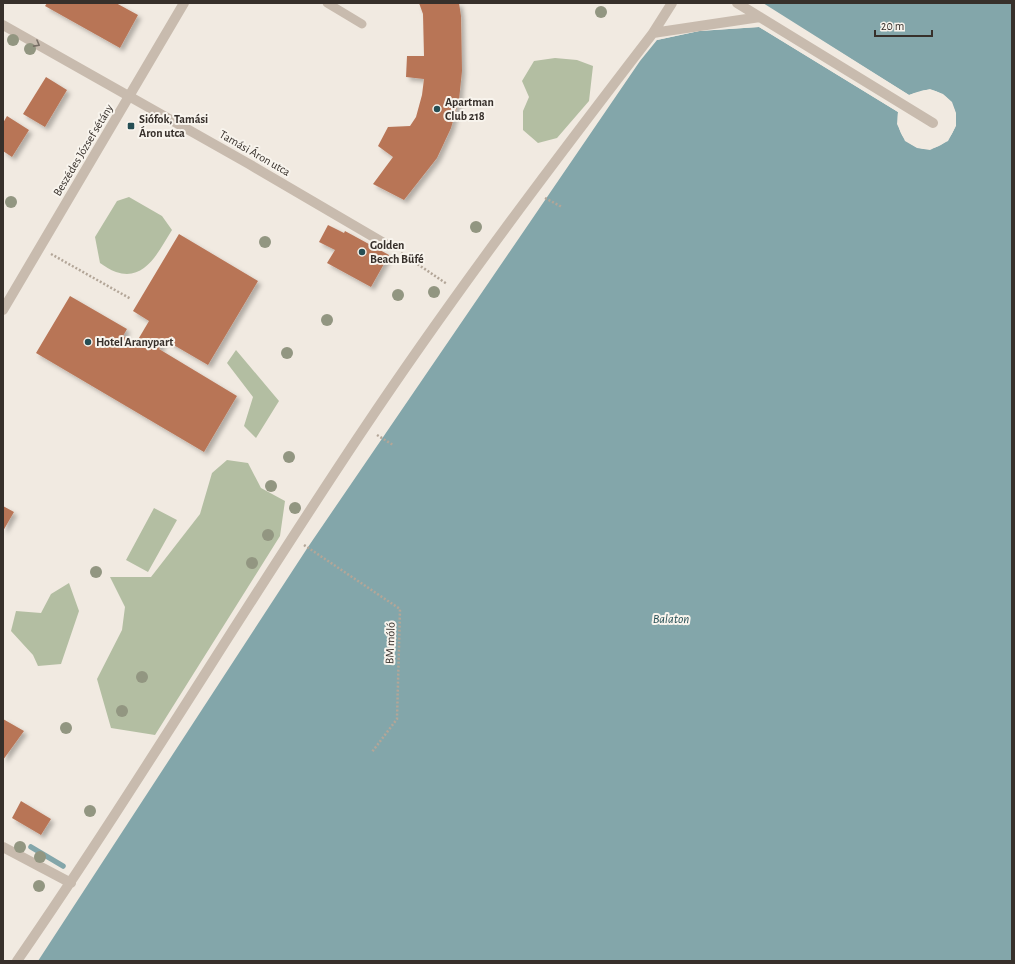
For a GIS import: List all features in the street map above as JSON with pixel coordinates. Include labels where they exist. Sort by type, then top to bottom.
[{"type":"street","name":"Beszédes József sétány","points":[[3,310],[184,3]]},
{"type":"street","points":[[17,961],[71,884],[292,536],[365,427],[533,190],[653,33],[672,3]]},
{"type":"street","points":[[737,3],[933,123]]},
{"type":"street","points":[[653,33],[760,17]]},
{"type":"street","name":"Tamási Áron utca","points":[[3,25],[130,96],[389,246]]},
{"type":"street","points":[[3,847],[71,884]]},
{"type":"lane","points":[[327,3],[362,24]]},
{"type":"path","points":[[389,246],[460,292]]},
{"type":"path","points":[[40,248],[132,299]]},
{"type":"path","points":[[365,427],[393,445]]},
{"type":"path","name":"BM móló","points":[[292,536],[400,609],[397,719],[372,752]]},
{"type":"green space","points":[[555,58],[577,60],[593,66],[589,101],[557,138],[538,143],[523,130],[523,111],[529,97],[522,81],[534,61]]},
{"type":"green space","points":[[129,197],[162,216],[172,230],[150,262],[136,272],[126,274],[116,272],[100,263],[95,237],[117,201]]},
{"type":"green space","points":[[236,350],[279,401],[256,438],[244,426],[253,397],[227,363]]},
{"type":"green space","points":[[227,460],[248,463],[261,488],[285,501],[280,536],[155,735],[111,728],[97,679],[122,630],[125,607],[110,577],[151,577],[200,514],[212,473]]},
{"type":"green space","points":[[154,508],[177,520],[148,572],[126,560]]},
{"type":"green space","points":[[69,583],[79,611],[61,664],[38,666],[33,655],[11,631],[16,611],[41,613],[51,594]]},
{"type":"water","name":"Balaton","points":[[763,3],[1012,3],[1012,961],[38,961],[308,547],[640,61],[657,40],[699,31],[759,27],[898,112],[898,121],[901,134],[911,144],[922,149],[932,148],[942,144],[950,137],[956,118],[953,107],[946,97],[937,91],[932,90],[920,91],[909,95]]},
{"type":"pier","points":[[761,3],[909,95],[930,89],[943,94],[952,102],[956,113],[956,126],[948,141],[930,150],[917,148],[905,141],[897,124],[898,112],[759,27],[699,31],[657,40],[659,37],[698,29],[760,25],[899,110],[899,124],[907,139],[917,146],[930,147],[947,139],[954,125],[954,114],[950,104],[942,95],[930,92],[908,97]]},
{"type":"building","points":[[47,3],[116,3],[138,15],[120,48],[45,6]]},
{"type":"building","name":"Apartman Club 218","points":[[419,3],[459,3],[461,16],[462,71],[459,100],[451,128],[437,158],[404,200],[373,184],[393,157],[378,146],[388,127],[410,126],[416,117],[422,95],[424,79],[406,77],[407,56],[424,56],[423,14]]},
{"type":"building","points":[[46,77],[67,90],[45,127],[23,114]]},
{"type":"building","points":[[7,116],[29,130],[12,157],[3,151],[3,123]]},
{"type":"building","points":[[328,225],[344,233],[345,231],[389,255],[371,287],[327,263],[335,250],[319,242]]},
{"type":"building","name":"Hotel Aranypart","points":[[179,234],[258,281],[208,365],[165,340],[159,349],[237,396],[204,452],[36,353],[70,296],[127,329],[123,336],[136,343],[149,321],[133,311]]},
{"type":"building","points":[[3,506],[14,512],[3,531]]},
{"type":"building","points":[[3,719],[24,731],[3,760]]},
{"type":"building","points":[[21,801],[51,819],[41,835],[12,818]]},
{"type":"waterway","points":[[31,847],[63,866]]},
{"type":"place","name":"Apartman Club 218","points":[[437,109]]},
{"type":"place","name":"Siófok, Tamási Áron utca","points":[[131,126]]},
{"type":"place","name":"Golden Beach Büfé","points":[[362,252]]},
{"type":"place","name":"Hotel Aranypart","points":[[88,342]]}]
